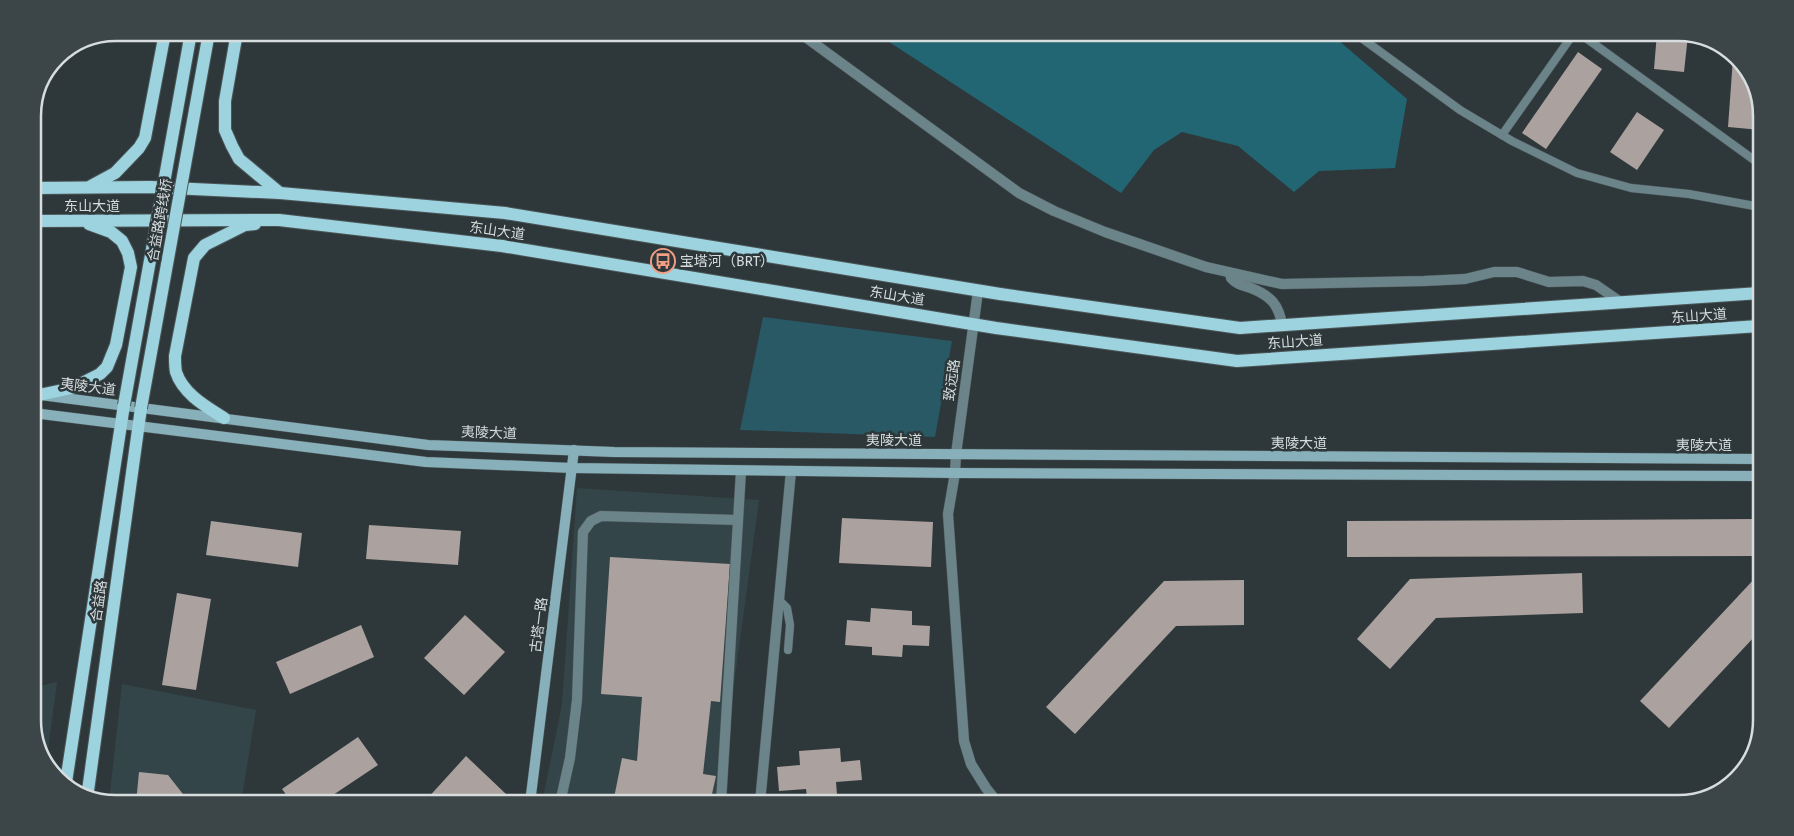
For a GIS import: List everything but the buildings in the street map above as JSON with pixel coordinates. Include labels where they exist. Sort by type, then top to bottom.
[{"type":"main road","points":[[87,187],[115,174],[139,148],[145,138],[163,41]]},
{"type":"main road","name":"合益路跨线桥","points":[[124,405],[189,41]]},
{"type":"main road","name":"合益路跨线桥","points":[[141,408],[207,41]]},
{"type":"main road","points":[[235,41],[225,101],[225,130],[239,159],[280,193]]},
{"type":"main road","name":"东山大道","points":[[41,188],[151,187],[280,193],[505,213],[978,291],[1240,328],[1753,294]]},
{"type":"main road","points":[[224,418],[195,398],[176,373],[175,356],[194,258],[205,245],[245,225],[279,220]]},
{"type":"main road","name":"东山大道","points":[[41,221],[279,220],[502,246],[973,324],[1238,361],[1753,326]]},
{"type":"main road","points":[[41,394],[72,388],[100,374],[107,367],[116,345],[131,267],[128,253],[122,241],[111,232],[82,221]]},
{"type":"main road","name":"夷陵大道","points":[[41,396],[428,445],[574,450],[956,454],[1753,458]]},
{"type":"main road","name":"合益路","points":[[67,776],[124,405]]},
{"type":"main road","name":"合益路","points":[[88,789],[141,408]]},
{"type":"main road","points":[[41,414],[426,462],[572,468],[741,471],[1753,476]]},
{"type":"main road","name":"古塔一路","points":[[531,795],[574,450]]},
{"type":"street","points":[[811,41],[1019,193],[1054,211],[1105,232],[1206,266],[1282,284],[1465,279],[1494,272],[1517,272],[1550,282],[1584,281],[1596,285],[1622,303]]},
{"type":"street","points":[[1230,273],[1230,278],[1236,284],[1252,288],[1270,298],[1280,310],[1282,325]]},
{"type":"street","name":"致远路","points":[[978,291],[948,514],[964,741],[971,764],[991,795]]},
{"type":"street","points":[[721,795],[741,471]]},
{"type":"street","points":[[761,795],[791,471]]},
{"type":"street","points":[[562,795],[570,758],[577,700],[583,532],[591,521],[600,516],[738,520]]},
{"type":"lane","points":[[1366,41],[1460,110],[1502,135],[1577,173],[1631,188],[1689,194],[1753,206]]},
{"type":"lane","points":[[1502,135],[1568,41]]},
{"type":"lane","points":[[1590,41],[1753,159]]},
{"type":"lane","points":[[779,600],[787,608],[790,625],[788,650]]},
{"type":"shaded area","points":[[888,41],[1339,41],[1407,99],[1395,168],[1319,171],[1294,192],[1238,146],[1182,132],[1154,150],[1121,193]]},
{"type":"shaded area","points":[[763,317],[952,341],[935,437],[740,430]]},
{"type":"shaded area","points":[[577,488],[759,500],[719,795],[544,795],[562,705]]},
{"type":"shaded area","points":[[57,682],[48,750],[41,724],[41,686]]},
{"type":"shaded area","points":[[122,684],[256,710],[242,795],[110,794]]},
{"type":"place","name":"宝塔河（BRT）","points":[[663,261]]}]
